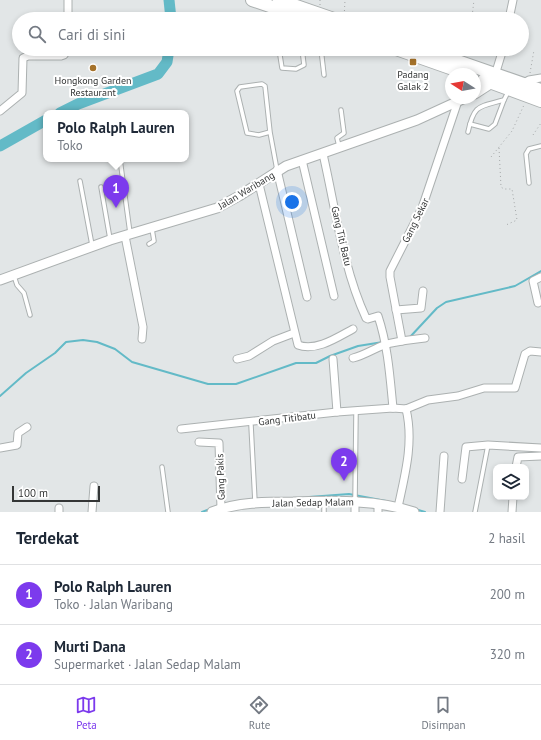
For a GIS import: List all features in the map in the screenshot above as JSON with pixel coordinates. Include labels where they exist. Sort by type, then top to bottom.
[{"type":"highway","points":[[252,0],[282,12]]},
{"type":"highway","points":[[279,0],[314,12]]},
{"type":"highway","points":[[416,56],[450,68]]},
{"type":"highway","points":[[439,56],[494,79],[522,88],[541,90]]},
{"type":"highway","points":[[481,78],[494,79]]},
{"type":"highway","points":[[522,88],[541,101]]},
{"type":"street","points":[[68,0],[68,12]]},
{"type":"street","points":[[511,12],[514,0]]},
{"type":"street","points":[[0,111],[22,93],[22,58],[28,56],[61,56]]},
{"type":"street","points":[[481,89],[494,79],[500,56]]},
{"type":"street","points":[[522,88],[541,78]]},
{"type":"street","name":"Jalan Waribang","points":[[0,280],[14,277],[110,240],[217,208],[259,184],[277,170],[417,120],[451,104]]},
{"type":"street","name":"Gang Sekar","points":[[402,340],[390,271],[422,208],[459,104]]},
{"type":"street","name":"Gang Titi Batu","points":[[322,154],[346,256],[365,316],[368,319],[376,316],[378,317],[385,343]]},
{"type":"street","points":[[302,160],[334,296]]},
{"type":"street","points":[[277,170],[307,296]]},
{"type":"street","points":[[259,184],[294,333],[299,345],[314,346],[329,341],[353,329]]},
{"type":"street","points":[[127,235],[143,327],[142,340]]},
{"type":"street","points":[[538,303],[533,282],[541,277]]},
{"type":"street","points":[[396,310],[418,310],[421,308],[423,291]]},
{"type":"street","points":[[237,359],[249,356],[273,341],[294,333]]},
{"type":"street","points":[[353,358],[366,355],[385,343],[425,338]]},
{"type":"street","points":[[385,343],[393,408]]},
{"type":"street","points":[[398,505],[408,464],[408,424],[406,409],[428,400],[458,396],[484,388],[515,388],[525,354],[530,351],[541,352]]},
{"type":"street","points":[[333,359],[337,412]]},
{"type":"street","name":"Gang Titibatu","points":[[181,429],[337,412],[393,408],[406,409]]},
{"type":"street","points":[[0,448],[16,445],[18,433],[27,427]]},
{"type":"street","name":"Gang Pakis","points":[[199,442],[219,443],[224,508]]},
{"type":"street","points":[[462,479],[466,446],[488,445],[541,448]]},
{"type":"street","points":[[440,512],[444,456]]},
{"type":"street","points":[[517,464],[518,457],[541,456]]},
{"type":"street","points":[[92,512],[94,486]]},
{"type":"street","points":[[355,496],[355,512]]},
{"type":"street","name":"Jalan Sedap Malam","points":[[212,512],[255,501],[324,501],[355,496],[378,508],[398,505],[414,512]]},
{"type":"street","points":[[512,512],[513,500]]},
{"type":"lane","points":[[280,56],[282,68],[291,69],[304,65],[303,56]]},
{"type":"lane","points":[[322,56],[324,75]]},
{"type":"lane","points":[[270,132],[259,136],[247,133],[237,91],[240,87],[264,84],[270,132],[277,170]]},
{"type":"lane","points":[[468,132],[473,113],[479,107],[504,100],[522,88]]},
{"type":"lane","points":[[470,124],[489,129],[495,124],[504,100]]},
{"type":"lane","points":[[339,148],[337,138],[344,134],[341,110]]},
{"type":"lane","points":[[529,183],[526,154],[529,149],[541,146]]},
{"type":"lane","points":[[120,162],[127,235]]},
{"type":"lane","points":[[80,181],[92,246]]},
{"type":"lane","points":[[101,187],[110,240]]},
{"type":"lane","points":[[149,244],[154,241],[152,227]]},
{"type":"lane","points":[[14,277],[24,293],[30,315]]},
{"type":"lane","points":[[355,496],[356,414]]},
{"type":"lane","points":[[251,425],[255,501]]},
{"type":"lane","points":[[476,512],[488,445]]},
{"type":"lane","points":[[162,467],[168,512]]},
{"type":"lane","points":[[324,501],[324,512]]},
{"type":"path","points":[[344,12],[345,0]]},
{"type":"path","points":[[473,12],[474,0]]},
{"type":"path","points":[[491,156],[512,130],[522,88],[534,50]]},
{"type":"path","points":[[534,135],[541,123]]},
{"type":"path","points":[[499,148],[501,187],[504,190],[512,189],[517,220],[506,225]]},
{"type":"waterway","points":[[169,0],[170,12]]},
{"type":"waterway","points":[[66,110],[78,104],[158,74],[167,62],[168,56]]},
{"type":"waterway","points":[[0,146],[43,122]]},
{"type":"waterway","points":[[410,337],[437,308],[446,302],[515,286],[541,271]]},
{"type":"waterway","points":[[0,396],[26,373],[55,353],[66,342],[83,340],[97,342],[115,349],[132,362],[208,384],[236,384],[296,363],[316,363],[330,356],[358,346],[383,342]]},
{"type":"waterway","points":[[309,497],[349,494],[386,501]]},
{"type":"waterway","points":[[202,512],[210,509]]},
{"type":"waterway","points":[[415,509],[425,512]]},
{"type":"place","name":"Padang Galak 2","points":[[413,62]]},
{"type":"place","name":"Hongkong Garden Restaurant","points":[[93,68]]},
{"type":"place","name":"Polo Ralph Lauren","points":[[116,208]]},
{"type":"place","name":"Murti Dana","points":[[344,481]]}]
